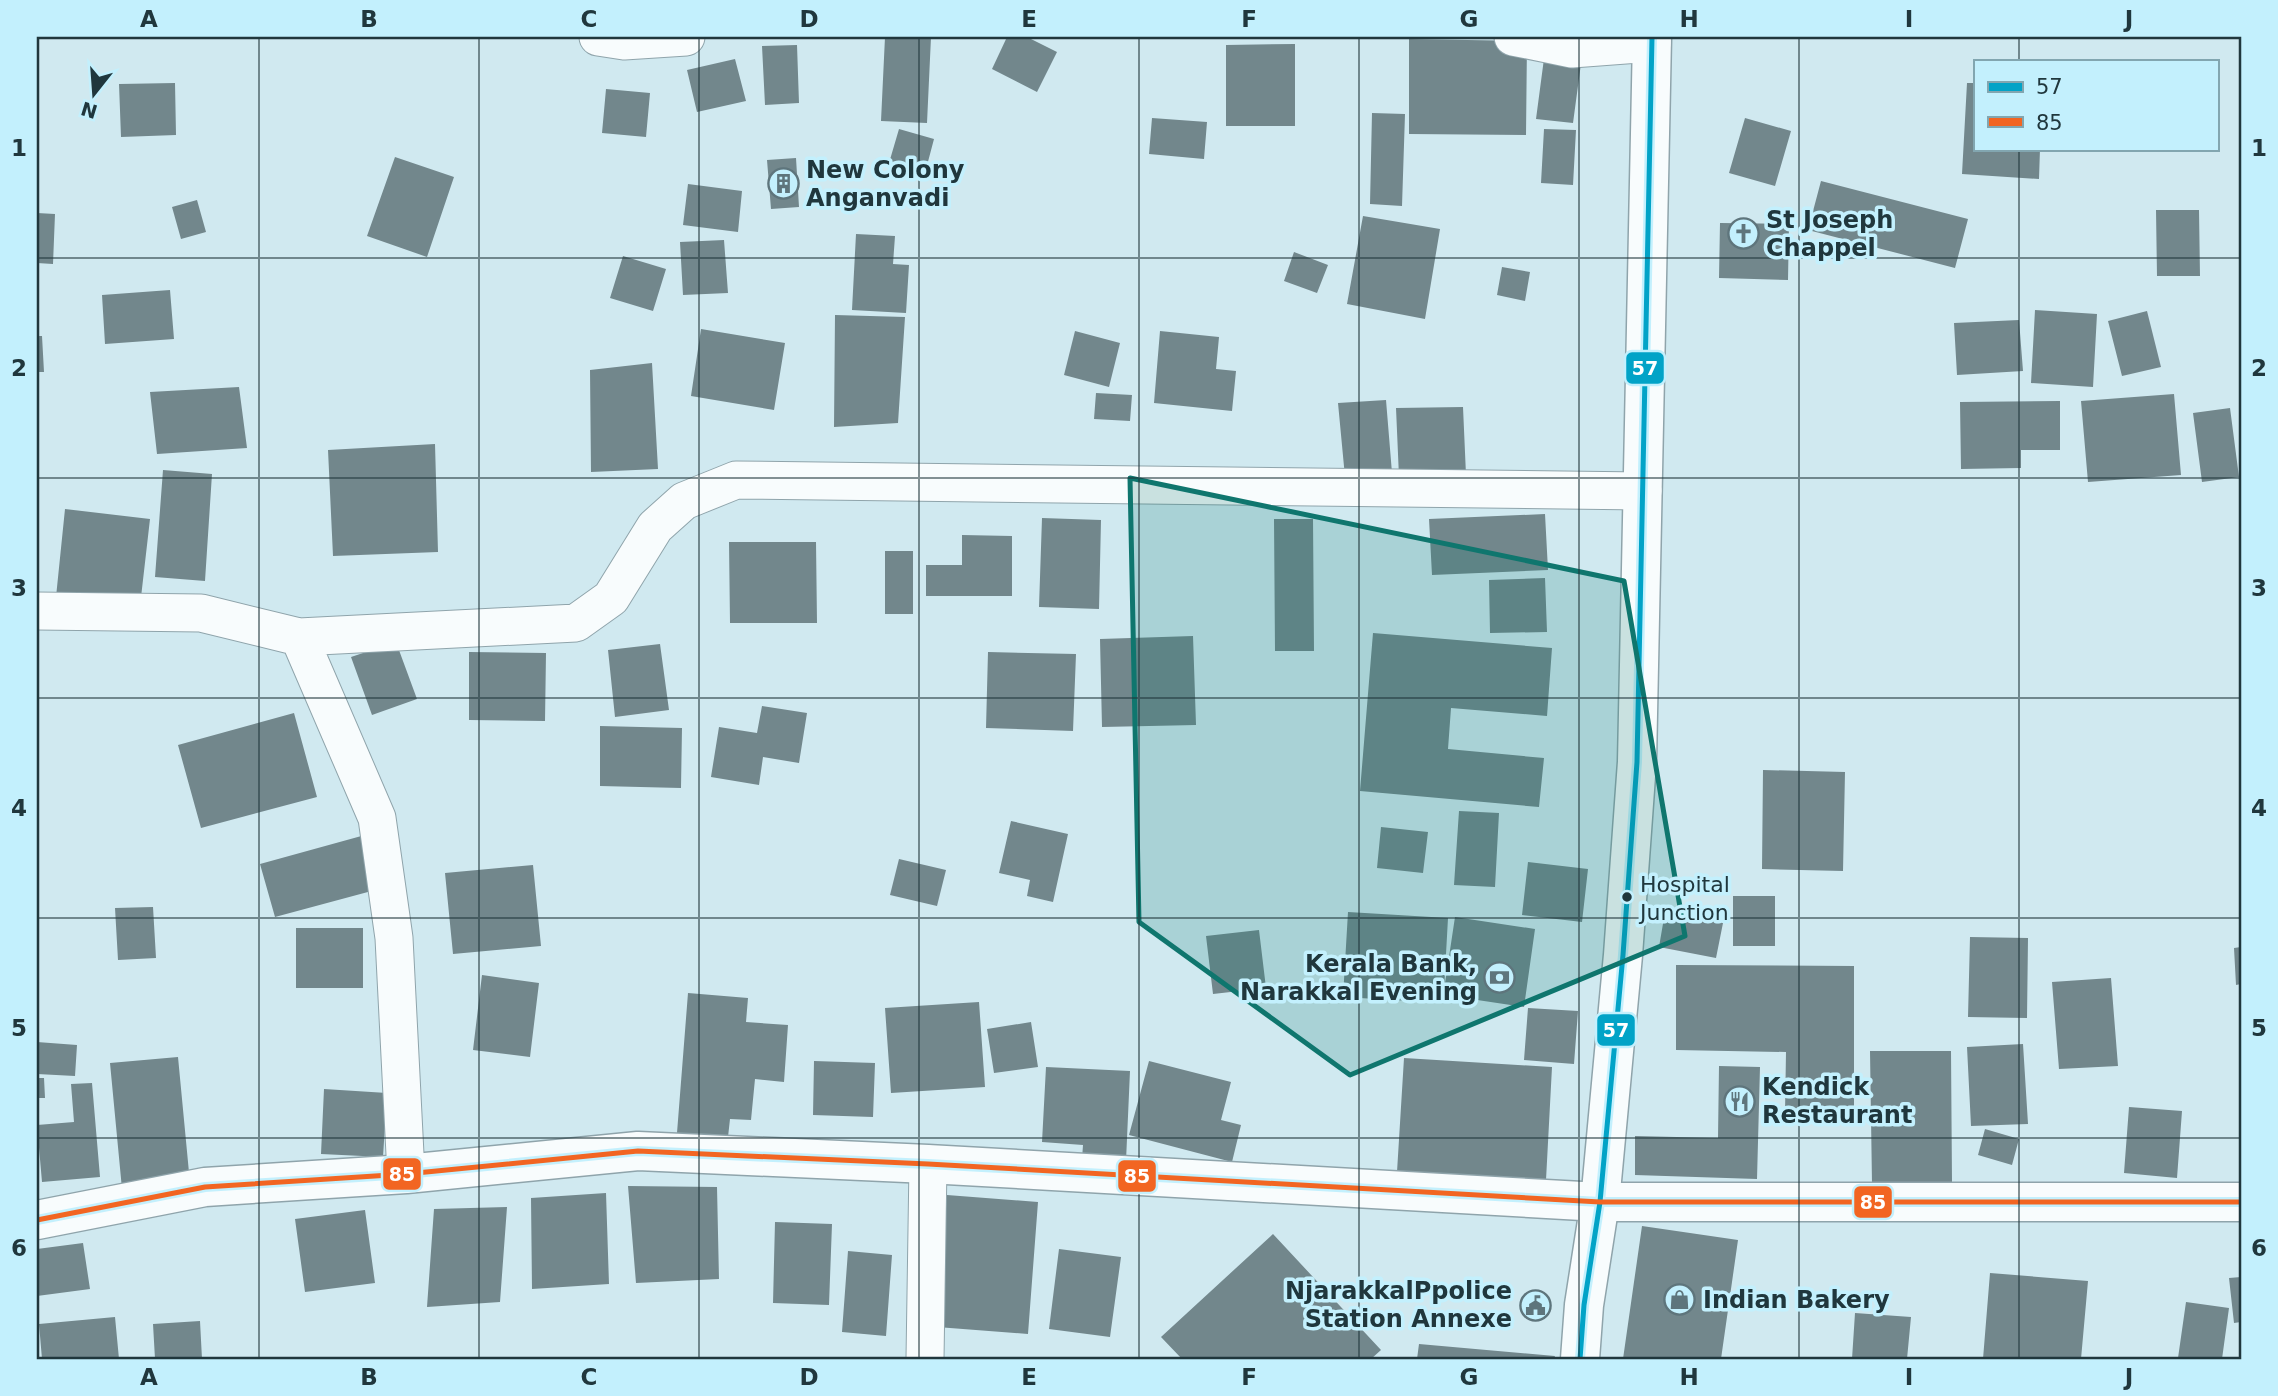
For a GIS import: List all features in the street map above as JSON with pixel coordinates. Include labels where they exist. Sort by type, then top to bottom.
[{"type":"main road","points":[[1580,1359],[1584,1305],[1600,1202],[1623,955],[1637,762],[1652,40]]},
{"type":"main road","points":[[37,1220],[205,1187],[406,1174],[638,1151],[928,1164],[1600,1202],[2241,1202]]},
{"type":"street","points":[[598,37],[624,41],[686,37]]},
{"type":"street","points":[[1513,37],[1572,49],[1652,40]]},
{"type":"street","points":[[37,611],[201,613],[299,637],[576,623],[611,598],[654,527],[684,501],[736,480],[1643,491]]},
{"type":"street","points":[[299,637],[377,818],[394,939],[406,1174]]},
{"type":"street","points":[[925,1359],[928,1164]]},
{"type":"highlighted area","points":[[1130,478],[1624,581],[1685,936],[1350,1075],[1139,922]]},
{"type":"building","points":[[885,37],[931,37],[927,123],[881,121]]},
{"type":"building","points":[[1007,37],[1027,37],[1057,52],[1037,92],[992,69]]},
{"type":"building","points":[[1409,39],[1527,41],[1526,135],[1409,134]]},
{"type":"building","points":[[1295,44],[1295,126],[1226,126],[1226,45]]},
{"type":"building","points":[[797,45],[799,103],[765,105],[762,46]]},
{"type":"building","points":[[1545,51],[1582,56],[1573,123],[1536,119]]},
{"type":"building","points":[[735,59],[746,101],[697,112],[687,70]]},
{"type":"building","points":[[175,83],[176,135],[121,137],[119,84]]},
{"type":"building","points":[[1967,83],[1974,83],[1974,150],[2040,150],[2039,179],[1962,174]]},
{"type":"building","points":[[606,89],[650,93],[646,137],[602,133]]},
{"type":"building","points":[[1372,113],[1405,114],[1402,206],[1370,204]]},
{"type":"building","points":[[1152,118],[1207,122],[1204,159],[1149,154]]},
{"type":"building","points":[[1745,118],[1791,131],[1775,186],[1729,173]]},
{"type":"building","points":[[899,129],[934,139],[925,173],[889,163]]},
{"type":"building","points":[[1544,129],[1576,130],[1573,185],[1541,183]]},
{"type":"building","points":[[395,157],[454,177],[427,257],[367,236]]},
{"type":"building","name":"New Colony Anganvadi","points":[[796,158],[799,207],[771,209],[767,160]]},
{"type":"building","points":[[1821,181],[1968,219],[1955,268],[1808,230]]},
{"type":"building","points":[[688,184],[742,191],[738,232],[683,225]]},
{"type":"building","points":[[197,200],[206,232],[181,239],[172,207]]},
{"type":"building","points":[[2156,210],[2199,210],[2200,276],[2157,276]]},
{"type":"building","points":[[37,213],[55,214],[53,264],[37,263]]},
{"type":"building","points":[[1363,216],[1440,229],[1425,319],[1347,304]]},
{"type":"building","points":[[1720,223],[1789,224],[1788,280],[1719,278]]},
{"type":"building","points":[[856,234],[895,236],[893,264],[909,265],[906,313],[852,310]]},
{"type":"building","points":[[724,240],[728,293],[683,295],[680,242]]},
{"type":"building","points":[[1294,252],[1328,265],[1317,293],[1284,281]]},
{"type":"building","points":[[623,256],[666,269],[653,311],[610,298]]},
{"type":"building","points":[[1502,267],[1530,272],[1525,301],[1497,295]]},
{"type":"building","points":[[170,290],[174,339],[105,344],[102,295]]},
{"type":"building","points":[[2035,310],[2097,314],[2093,387],[2031,383]]},
{"type":"building","points":[[2147,311],[2161,367],[2122,376],[2108,321]]},
{"type":"building","points":[[835,315],[905,317],[898,423],[834,427]]},
{"type":"building","points":[[2019,320],[2023,371],[1957,375],[1954,323]]},
{"type":"building","points":[[701,329],[785,343],[774,410],[691,396]]},
{"type":"building","points":[[1075,331],[1120,343],[1109,387],[1064,375]]},
{"type":"building","points":[[1160,331],[1219,337],[1216,369],[1236,371],[1232,411],[1154,403]]},
{"type":"building","points":[[37,336],[42,336],[44,372],[37,372]]},
{"type":"building","points":[[652,363],[658,469],[591,472],[590,370]]},
{"type":"building","points":[[239,387],[247,448],[157,454],[150,392]]},
{"type":"building","points":[[1096,393],[1132,395],[1130,421],[1094,419]]},
{"type":"building","points":[[2174,394],[2181,475],[2088,482],[2081,401]]},
{"type":"building","points":[[1386,400],[1392,473],[1345,477],[1338,403]]},
{"type":"building","points":[[2060,401],[2060,450],[2021,450],[2021,468],[1961,469],[1960,402]]},
{"type":"building","points":[[1463,407],[1466,475],[1399,477],[1396,408]]},
{"type":"building","points":[[2230,408],[2239,477],[2202,482],[2193,413]]},
{"type":"building","points":[[435,444],[438,552],[333,556],[328,450]]},
{"type":"building","points":[[163,470],[212,474],[205,581],[155,577]]},
{"type":"building","points":[[65,509],[150,519],[140,606],[56,597]]},
{"type":"building","points":[[1545,514],[1548,570],[1432,575],[1429,519]]},
{"type":"building","points":[[1042,518],[1101,520],[1099,609],[1039,607]]},
{"type":"building","points":[[1274,519],[1313,519],[1314,651],[1275,651]]},
{"type":"building","points":[[962,535],[1012,536],[1012,596],[926,596],[926,565],[962,565]]},
{"type":"building","points":[[729,542],[816,542],[817,623],[730,623]]},
{"type":"building","points":[[885,551],[913,551],[913,614],[885,614]]},
{"type":"building","points":[[1545,578],[1547,632],[1490,633],[1489,580]]},
{"type":"building","points":[[1373,633],[1552,648],[1547,716],[1451,708],[1448,749],[1544,758],[1539,807],[1360,791]]},
{"type":"building","points":[[1193,636],[1196,725],[1102,727],[1100,639]]},
{"type":"building","points":[[396,642],[417,699],[372,715],[351,657]]},
{"type":"building","points":[[660,644],[669,710],[615,717],[608,650]]},
{"type":"building","points":[[469,652],[546,653],[545,721],[469,720]]},
{"type":"building","points":[[988,652],[1076,654],[1073,731],[986,728]]},
{"type":"building","points":[[762,706],[807,713],[799,763],[763,757],[759,785],[711,777],[719,727],[757,733]]},
{"type":"building","points":[[294,713],[317,797],[201,828],[178,745]]},
{"type":"building","points":[[600,726],[682,728],[681,788],[600,786]]},
{"type":"building","points":[[1763,770],[1845,772],[1843,871],[1762,869]]},
{"type":"building","points":[[1459,811],[1499,813],[1495,887],[1454,885]]},
{"type":"building","points":[[1011,821],[1068,834],[1053,902],[1027,896],[1030,880],[999,873]]},
{"type":"building","points":[[1381,827],[1428,832],[1423,873],[1377,868]]},
{"type":"building","points":[[365,835],[379,889],[275,917],[260,864]]},
{"type":"building","points":[[899,859],[946,870],[937,906],[890,895]]},
{"type":"building","points":[[1528,862],[1588,869],[1582,922],[1522,915]]},
{"type":"building","points":[[533,865],[541,946],[453,954],[445,873]]},
{"type":"building","points":[[1733,896],[1775,896],[1775,946],[1733,946]]},
{"type":"building","points":[[153,907],[156,958],[118,960],[115,908]]},
{"type":"building","points":[[1348,912],[1448,918],[1444,990],[1455,917],[1535,929],[1524,1007],[1444,995],[1443,1003],[1343,997]]},
{"type":"building","points":[[1665,912],[1723,923],[1716,958],[1659,947]]},
{"type":"building","points":[[296,928],[363,928],[363,988],[296,988]]},
{"type":"building","points":[[1259,930],[1266,988],[1213,994],[1206,936]]},
{"type":"building","points":[[1970,937],[2028,938],[2027,1018],[1968,1017]]},
{"type":"building","points":[[2241,947],[2241,984],[2236,985],[2234,948]]},
{"type":"building","points":[[1676,965],[1854,966],[1854,1114],[1785,1113],[1786,1052],[1676,1050]]},
{"type":"building","points":[[482,975],[539,983],[530,1057],[473,1050]]},
{"type":"building","points":[[2111,978],[2118,1066],[2059,1069],[2052,982]]},
{"type":"building","points":[[688,993],[748,998],[746,1022],[788,1025],[784,1082],[755,1079],[751,1120],[730,1119],[728,1137],[677,1133]]},
{"type":"building","points":[[979,1002],[985,1087],[891,1093],[885,1008]]},
{"type":"building","points":[[1528,1008],[1578,1011],[1574,1064],[1524,1060]]},
{"type":"building","points":[[1031,1022],[1038,1067],[994,1073],[987,1029]]},
{"type":"building","points":[[37,1042],[77,1045],[75,1076],[37,1074]]},
{"type":"building","points":[[2023,1044],[2028,1124],[1971,1126],[1967,1047]]},
{"type":"building","points":[[1870,1051],[1951,1051],[1952,1183],[1872,1184]]},
{"type":"building","points":[[178,1057],[190,1183],[122,1189],[110,1063]]},
{"type":"building","points":[[1404,1058],[1552,1067],[1546,1180],[1397,1172]]},
{"type":"building","points":[[814,1061],[875,1063],[873,1117],[813,1115]]},
{"type":"building","points":[[1149,1061],[1231,1082],[1221,1120],[1241,1125],[1232,1162],[1129,1135]]},
{"type":"building","name":"Kendick Restaurant","points":[[1719,1066],[1760,1067],[1757,1179],[1635,1175],[1635,1136],[1718,1138]]},
{"type":"building","points":[[1046,1067],[1130,1071],[1126,1161],[1082,1159],[1083,1145],[1042,1142]]},
{"type":"building","points":[[37,1078],[44,1078],[45,1098],[37,1098]]},
{"type":"building","points":[[92,1083],[100,1177],[42,1182],[37,1125],[74,1122],[71,1084]]},
{"type":"building","points":[[324,1089],[387,1093],[383,1157],[321,1154]]},
{"type":"building","points":[[2129,1107],[2182,1111],[2177,1178],[2124,1173]]},
{"type":"building","points":[[1985,1129],[2019,1139],[2012,1165],[1978,1155]]},
{"type":"building","points":[[628,1186],[717,1187],[719,1279],[636,1283]]},
{"type":"building","points":[[606,1193],[609,1284],[532,1289],[531,1198]]},
{"type":"building","points":[[947,1195],[1038,1202],[1028,1334],[937,1327]]},
{"type":"building","points":[[507,1207],[500,1302],[427,1307],[434,1209]]},
{"type":"building","points":[[365,1210],[375,1283],[305,1292],[295,1219]]},
{"type":"building","points":[[775,1222],[832,1224],[829,1305],[773,1303]]},
{"type":"building","name":"Indian Bakery","points":[[1642,1226],[1738,1240],[1721,1359],[1623,1359]]},
{"type":"building","points":[[1273,1234],[1381,1350],[1371,1359],[1182,1359],[1161,1337]]},
{"type":"building","points":[[83,1243],[90,1289],[37,1296],[37,1249]]},
{"type":"building","points":[[1059,1249],[1121,1257],[1110,1337],[1049,1329]]},
{"type":"building","points":[[848,1251],[892,1255],[886,1336],[842,1332]]},
{"type":"building","points":[[1990,1273],[2088,1281],[2081,1359],[1983,1359]]},
{"type":"building","points":[[2241,1277],[2241,1322],[2234,1323],[2229,1278]]},
{"type":"building","points":[[2186,1302],[2229,1308],[2222,1359],[2178,1358]]},
{"type":"building","points":[[1855,1313],[1911,1317],[1907,1359],[1852,1359]]},
{"type":"building","points":[[115,1317],[119,1359],[42,1359],[39,1324]]},
{"type":"building","points":[[200,1321],[202,1359],[155,1359],[153,1324]]},
{"type":"building","points":[[1419,1344],[1555,1356],[1554,1359],[1417,1359]]},
{"type":"transit line","name":"57","points":[[1580,1359],[1584,1305],[1600,1202],[1623,955],[1637,762],[1652,37]]},
{"type":"transit line","name":"85","points":[[37,1220],[205,1187],[406,1174],[638,1151],[928,1164],[1600,1202],[2241,1202]]},
{"type":"place","name":"New Colony Anganvadi","points":[[783,184]]},
{"type":"place","name":"St Joseph Chappel","points":[[1743,234]]},
{"type":"place","name":"Hospital Junction","points":[[1627,897]]},
{"type":"place","name":"Kerala Bank, Narakkal Evening","points":[[1500,978]]},
{"type":"place","name":"Kendick Restaurant","points":[[1739,1101]]},
{"type":"place","name":"Indian Bakery","points":[[1680,1300]]},
{"type":"place","name":"NjarakkalPpolice Station Annexe","points":[[1535,1305]]}]
